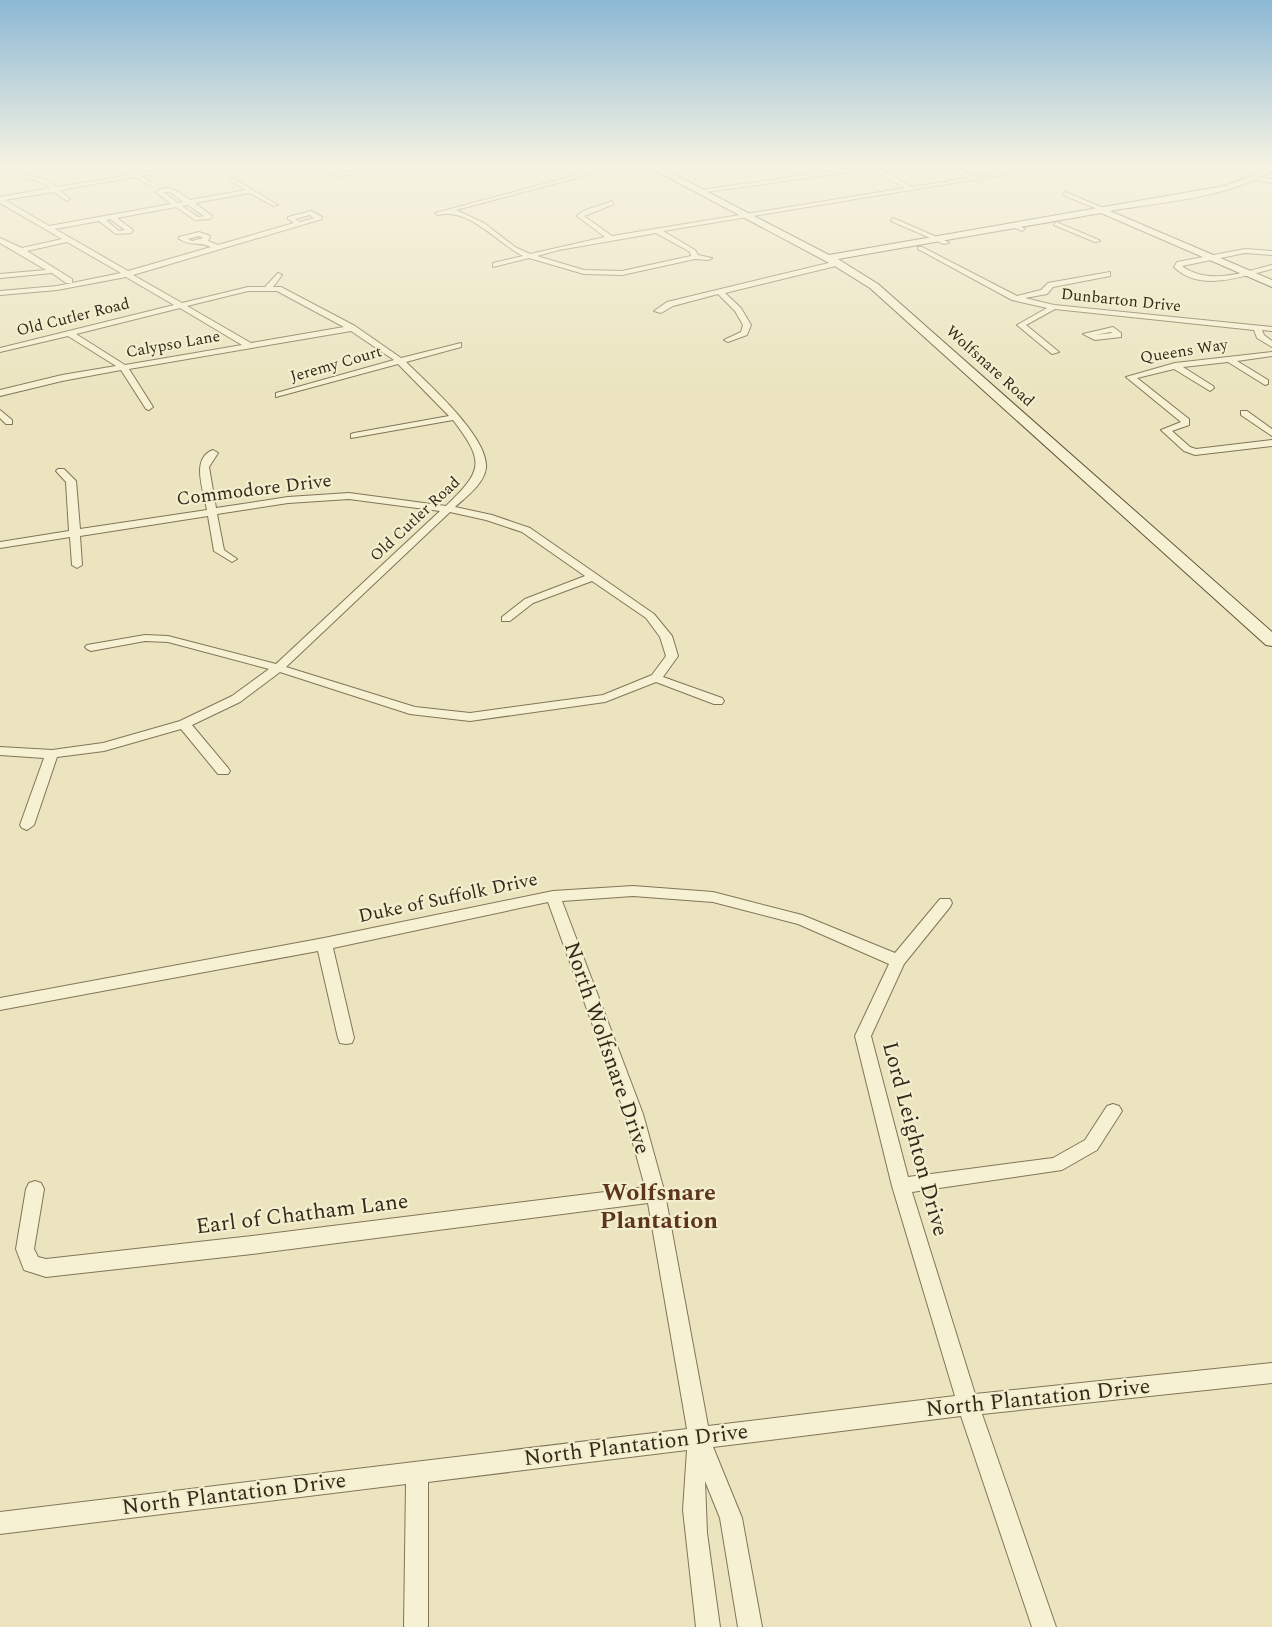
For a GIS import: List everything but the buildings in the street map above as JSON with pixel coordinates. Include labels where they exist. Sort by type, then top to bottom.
[{"type":"street","points":[[4,242],[20,249],[69,281]]},
{"type":"street","points":[[20,249],[52,242]]},
{"type":"street","points":[[70,242],[250,346]]},
{"type":"street","points":[[204,242],[218,248]]},
{"type":"street","points":[[0,292],[78,285],[128,274],[238,242]]},
{"type":"street","points":[[505,242],[529,256],[584,272],[612,274],[665,265],[695,257],[708,258]]},
{"type":"street","points":[[496,265],[594,242]]},
{"type":"street","points":[[677,242],[693,251],[695,257]]},
{"type":"street","name":"Wolfsnare Road","points":[[796,242],[874,286],[1272,641]]},
{"type":"street","points":[[912,247],[937,242]]},
{"type":"street","points":[[658,311],[670,304],[832,261],[937,242]]},
{"type":"street","points":[[1179,242],[1250,272],[1272,284]]},
{"type":"street","name":"Dunbarton Drive","points":[[912,247],[1015,298],[1054,307],[1098,313],[1272,329]]},
{"type":"street","points":[[1272,253],[1245,251],[1180,264],[1178,267],[1205,279],[1272,268]]},
{"type":"street","points":[[0,276],[54,271]]},
{"type":"street","points":[[1250,272],[1272,278]]},
{"type":"street","points":[[1015,298],[1044,292],[1051,285],[1107,274]]},
{"type":"street","points":[[268,288],[278,275]]},
{"type":"street","name":"Old Cutler Road","points":[[0,350],[248,289],[278,289],[352,328],[400,361],[455,417],[475,443],[481,468],[474,485],[278,668],[236,699],[184,724],[104,747],[52,754],[0,751]]},
{"type":"street","points":[[720,292],[738,310],[747,325],[744,333],[728,340]]},
{"type":"street","points":[[1054,307],[1021,325],[1055,352]]},
{"type":"street","points":[[1098,313],[1102,321],[1112,329]]},
{"type":"street","name":"Calypso Lane","points":[[0,393],[51,381],[352,328]]},
{"type":"street","points":[[1257,328],[1260,336],[1272,345]]},
{"type":"street","points":[[69,333],[124,368],[149,407]]},
{"type":"street","name":"Jeremy Court","points":[[279,395],[458,345]]},
{"type":"street","name":"Queens Way","points":[[1272,354],[1175,366],[1130,377],[1186,421],[1186,423],[1166,430],[1187,449],[1195,452],[1272,443]]},
{"type":"street","points":[[1229,359],[1265,382]]},
{"type":"street","points":[[1175,366],[1210,388]]},
{"type":"street","points":[[1244,412],[1272,432]]},
{"type":"street","points":[[0,413],[9,422]]},
{"type":"street","points":[[354,436],[455,417]]},
{"type":"street","points":[[213,453],[205,462],[204,467],[211,512],[219,551],[232,559]]},
{"type":"street","points":[[60,472],[71,481],[77,565]]},
{"type":"street","name":"Commodore Drive","points":[[0,545],[288,500],[349,496],[448,509],[488,517],[526,530],[650,616],[666,636],[672,656],[656,678]]},
{"type":"street","points":[[506,619],[529,601],[594,576]]},
{"type":"street","points":[[91,647],[145,638],[168,639],[278,668],[414,711],[470,717],[605,698],[656,678],[718,701]]},
{"type":"street","points":[[184,724],[223,771]]},
{"type":"street","points":[[28,825],[52,754]]},
{"type":"street","name":"Duke of Suffolk Drive","points":[[0,1004],[324,944],[553,896],[633,890],[713,897],[802,920],[898,962]]},
{"type":"street","name":"North Wolfsnare Drive","points":[[553,896],[634,1114],[656,1194],[699,1437],[730,1518],[750,1627]]},
{"type":"street","name":"Lord Leighton Drive","points":[[945,904],[898,962],[863,1036],[901,1186],[968,1405],[1044,1627]]},
{"type":"street","points":[[324,944],[346,1038]]},
{"type":"street","points":[[901,1186],[1056,1165],[1091,1145],[1113,1111]]},
{"type":"street","name":"Earl of Chatham Lane","points":[[35,1189],[25,1248],[31,1264],[46,1268],[252,1245],[656,1194]]},
{"type":"street","name":"North Plantation Drive","points":[[0,1523],[968,1405],[1272,1373]]},
{"type":"street","name":"North Wolfsnare Drive","points":[[699,1437],[693,1484],[693,1525],[708,1627]]},
{"type":"street","points":[[416,1627],[417,1471]]},
{"type":"district","name":"Wolfsnare Plantation","points":[[659,1207]]}]
